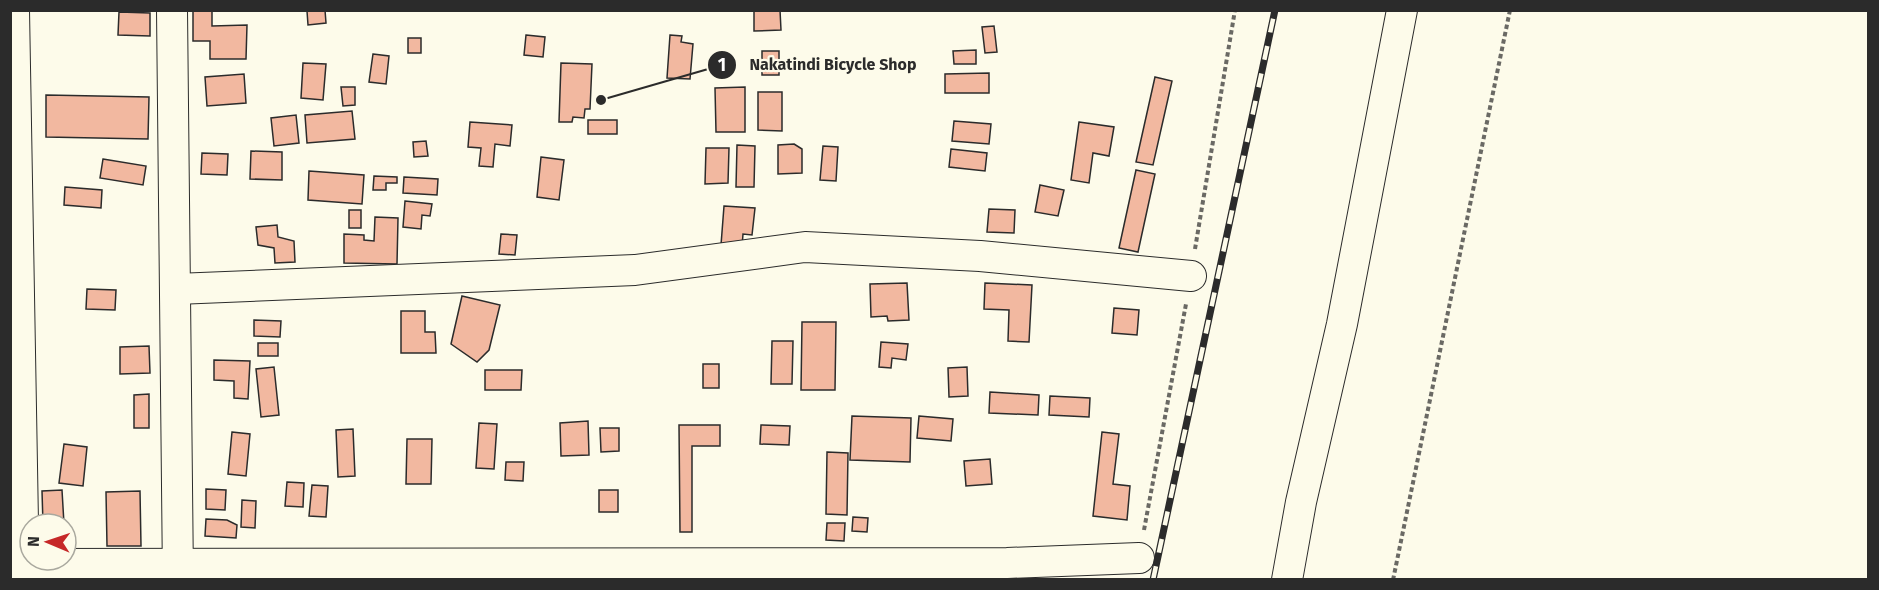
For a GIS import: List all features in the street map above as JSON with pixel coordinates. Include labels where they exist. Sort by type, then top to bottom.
[{"type":"street","points":[[14,10],[23,512]]},
{"type":"street","points":[[172,10],[178,571]]},
{"type":"street","points":[[1287,579],[1301,502],[1342,324],[1402,10]]},
{"type":"street","points":[[176,289],[635,270],[805,248],[980,256],[1191,276]]},
{"type":"street","points":[[78,572],[1007,563],[1139,558]]},
{"type":"path","points":[[1393,579],[1510,10]]},
{"type":"building","points":[[193,10],[212,10],[212,26],[247,25],[246,59],[210,59],[210,41],[193,41]]},
{"type":"building","points":[[325,10],[326,23],[308,25],[307,11]]},
{"type":"building","points":[[754,10],[780,10],[781,30],[754,31]]},
{"type":"building","points":[[119,12],[150,13],[150,36],[118,35]]},
{"type":"building","points":[[994,26],[997,52],[985,53],[982,27]]},
{"type":"building","points":[[526,35],[545,37],[543,57],[524,55]]},
{"type":"building","points":[[670,35],[682,36],[681,42],[693,44],[690,79],[667,78]]},
{"type":"building","points":[[408,38],[421,38],[421,53],[408,53]]},
{"type":"building","points":[[976,50],[976,64],[954,64],[953,51]]},
{"type":"building","points":[[762,51],[779,51],[779,75],[762,75]]},
{"type":"building","points":[[373,54],[389,56],[386,84],[369,82]]},
{"type":"building","points":[[303,63],[326,64],[323,100],[301,98]]},
{"type":"building","points":[[561,63],[592,64],[590,109],[585,109],[584,118],[573,117],[572,122],[559,122]]},
{"type":"building","points":[[989,73],[989,93],[945,93],[945,74]]},
{"type":"building","points":[[244,74],[246,103],[207,106],[205,77]]},
{"type":"building","points":[[1155,77],[1172,81],[1153,165],[1136,162]]},
{"type":"building","points":[[341,87],[355,87],[355,105],[343,106]]},
{"type":"building","points":[[745,87],[745,132],[716,132],[715,88]]},
{"type":"building","points":[[758,92],[782,92],[782,131],[758,130]]},
{"type":"building","points":[[46,95],[149,97],[148,139],[46,137]]},
{"type":"building","points":[[352,111],[355,139],[307,143],[305,115]]},
{"type":"building","points":[[296,115],[299,143],[274,146],[271,118]]},
{"type":"building","points":[[588,120],[617,120],[617,134],[588,134]]},
{"type":"building","points":[[954,121],[991,124],[989,144],[952,141]]},
{"type":"building","points":[[470,122],[512,125],[510,146],[495,144],[493,167],[479,166],[481,148],[468,147]]},
{"type":"building","points":[[1079,122],[1114,127],[1109,156],[1093,153],[1089,183],[1071,180]]},
{"type":"building","points":[[426,141],[428,156],[414,157],[413,142]]},
{"type":"building","points":[[794,144],[802,149],[802,173],[778,174],[778,145]]},
{"type":"building","points":[[737,145],[755,146],[754,187],[736,187]]},
{"type":"building","points":[[823,146],[838,147],[836,181],[820,180]]},
{"type":"building","points":[[706,148],[729,148],[728,183],[705,184]]},
{"type":"building","points":[[951,149],[987,153],[985,171],[949,167]]},
{"type":"building","points":[[251,151],[282,152],[282,180],[250,179]]},
{"type":"building","points":[[202,153],[228,154],[227,175],[201,174]]},
{"type":"building","points":[[541,157],[564,160],[559,200],[537,197]]},
{"type":"building","points":[[103,159],[146,166],[143,185],[100,178]]},
{"type":"building","points":[[1136,170],[1155,174],[1138,252],[1119,248]]},
{"type":"building","points":[[309,171],[364,175],[362,204],[308,200]]},
{"type":"building","points":[[374,176],[397,177],[397,183],[386,183],[386,190],[373,190]]},
{"type":"building","points":[[404,177],[438,179],[437,195],[403,193]]},
{"type":"building","points":[[1040,185],[1064,190],[1058,216],[1035,212]]},
{"type":"building","points":[[65,187],[102,190],[101,208],[64,205]]},
{"type":"building","points":[[405,201],[432,204],[430,216],[422,215],[421,229],[403,227]]},
{"type":"building","points":[[724,206],[755,208],[752,235],[743,234],[742,247],[721,245]]},
{"type":"building","points":[[989,209],[1015,210],[1014,233],[987,232]]},
{"type":"building","points":[[349,210],[361,210],[361,228],[349,228]]},
{"type":"building","points":[[375,217],[398,218],[397,264],[344,263],[344,234],[364,235],[364,240],[374,241]]},
{"type":"building","points":[[277,225],[278,237],[294,241],[295,262],[275,263],[274,248],[258,245],[256,227]]},
{"type":"building","points":[[501,234],[517,235],[515,255],[499,254]]},
{"type":"building","points":[[907,283],[909,320],[888,321],[887,316],[871,317],[870,284]]},
{"type":"building","points":[[985,283],[1032,285],[1029,342],[1008,341],[1009,310],[984,309]]},
{"type":"building","points":[[87,289],[116,290],[115,310],[86,309]]},
{"type":"building","points":[[462,296],[500,305],[489,350],[477,362],[451,344]]},
{"type":"building","points":[[1114,308],[1139,310],[1137,335],[1112,333]]},
{"type":"building","points":[[401,311],[425,311],[425,332],[435,332],[436,353],[401,353]]},
{"type":"building","points":[[254,320],[281,321],[280,337],[254,336]]},
{"type":"building","points":[[802,322],[836,322],[835,390],[801,390]]},
{"type":"building","points":[[772,341],[793,341],[792,384],[771,384]]},
{"type":"building","points":[[881,342],[908,344],[906,360],[892,358],[891,368],[879,367]]},
{"type":"building","points":[[258,343],[278,343],[278,356],[258,356]]},
{"type":"building","points":[[149,346],[150,373],[120,374],[120,347]]},
{"type":"building","points":[[214,360],[250,361],[248,399],[234,398],[234,381],[214,380]]},
{"type":"building","points":[[703,364],[719,364],[719,388],[703,388]]},
{"type":"building","points":[[274,367],[279,415],[261,417],[256,369]]},
{"type":"building","points":[[967,367],[968,396],[949,397],[948,368]]},
{"type":"building","points":[[485,370],[522,370],[521,390],[485,390]]},
{"type":"building","points":[[990,392],[1039,395],[1038,415],[989,413]]},
{"type":"building","points":[[149,394],[149,428],[134,428],[134,395]]},
{"type":"building","points":[[1050,396],[1090,398],[1089,417],[1049,415]]},
{"type":"building","points":[[852,416],[911,418],[910,462],[850,460]]},
{"type":"building","points":[[919,416],[953,419],[951,441],[917,438]]},
{"type":"building","points":[[588,421],[589,455],[561,456],[560,423]]},
{"type":"building","points":[[479,423],[497,424],[494,469],[476,468]]},
{"type":"building","points":[[679,425],[720,425],[720,446],[692,446],[692,532],[680,532]]},
{"type":"building","points":[[761,425],[790,426],[789,445],[760,444]]},
{"type":"building","points":[[600,428],[619,428],[619,451],[601,452]]},
{"type":"building","points":[[353,429],[355,476],[338,477],[336,430]]},
{"type":"building","points":[[232,432],[250,434],[246,476],[228,474]]},
{"type":"building","points":[[1102,432],[1119,434],[1113,484],[1130,486],[1127,520],[1093,516]]},
{"type":"building","points":[[407,439],[432,439],[431,484],[406,484]]},
{"type":"building","points":[[64,444],[87,447],[83,486],[59,483]]},
{"type":"building","points":[[827,452],[848,453],[847,515],[826,514]]},
{"type":"building","points":[[990,459],[992,484],[966,486],[964,461]]},
{"type":"building","points":[[506,462],[524,462],[523,481],[505,480]]},
{"type":"building","points":[[287,482],[304,483],[303,507],[285,506]]},
{"type":"building","points":[[312,485],[328,486],[326,517],[309,516]]},
{"type":"building","points":[[206,489],[226,490],[225,510],[206,509]]},
{"type":"building","points":[[62,490],[63,512],[43,512],[42,491]]},
{"type":"building","points":[[599,490],[618,490],[618,512],[599,512]]},
{"type":"building","points":[[140,491],[141,546],[107,546],[106,492]]},
{"type":"building","points":[[242,500],[256,501],[255,528],[241,527]]},
{"type":"building","points":[[853,517],[868,518],[867,532],[852,531]]},
{"type":"building","points":[[206,519],[227,520],[237,525],[236,538],[205,536]]},
{"type":"building","points":[[827,523],[845,523],[844,541],[826,540]]},
{"type":"railway","points":[[1153,580],[1275,10]]},
{"type":"place","name":"Nakatindi Bicycle Shop","points":[[601,100]]}]
